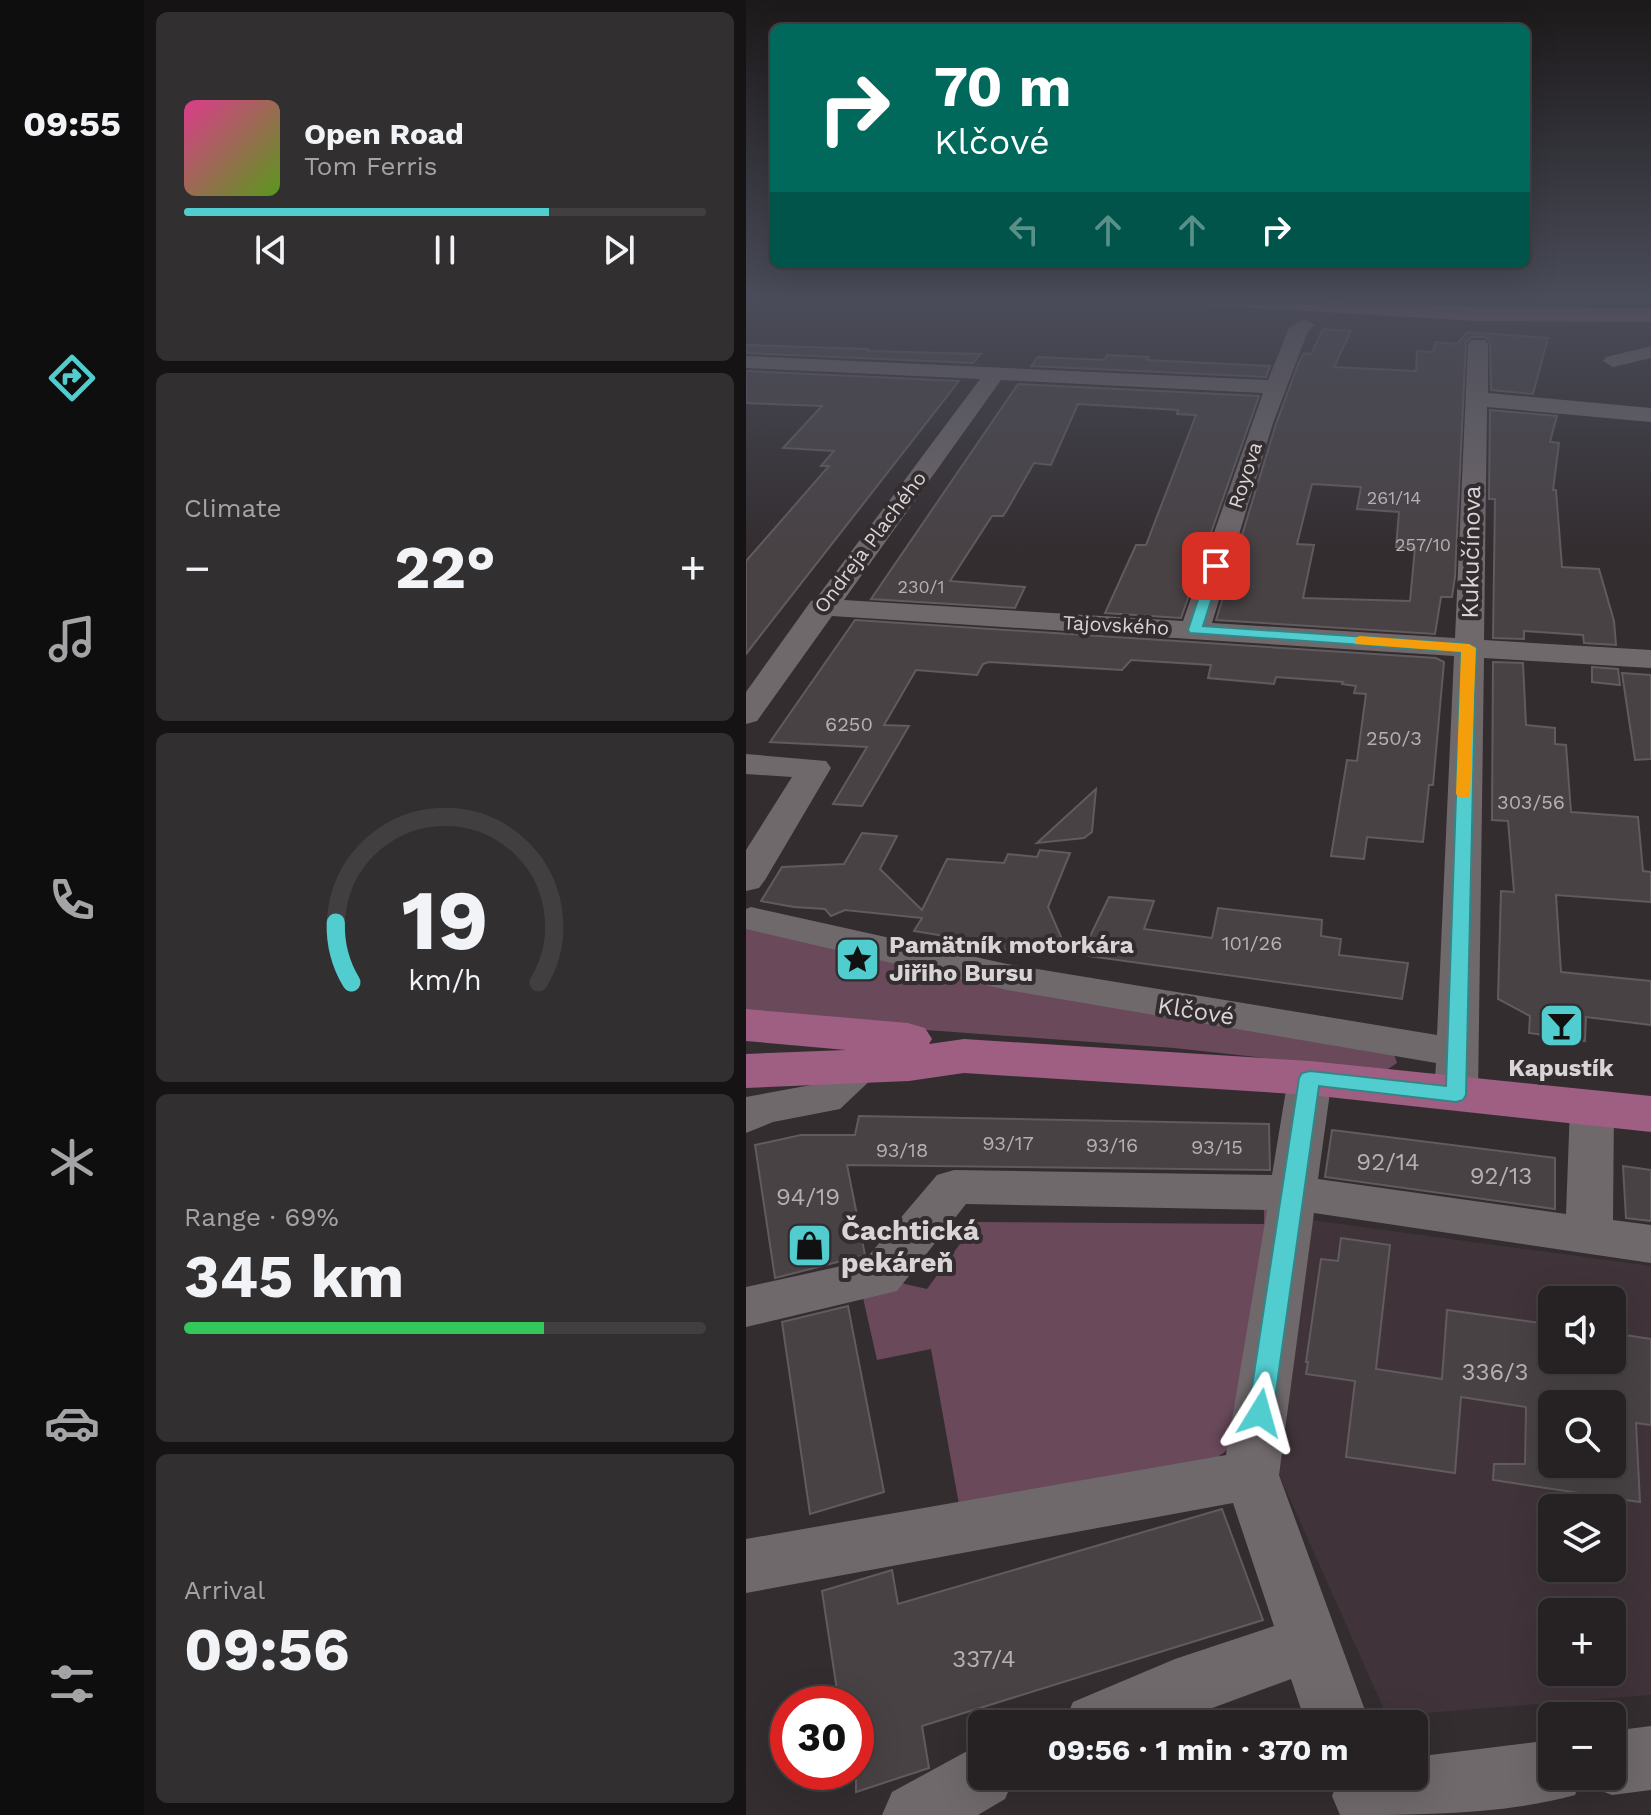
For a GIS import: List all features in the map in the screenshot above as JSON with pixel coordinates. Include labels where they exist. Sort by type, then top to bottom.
[{"type":"main road","name":"Klčové","points":[[746,1025],[911,1039],[964,1056]]},
{"type":"main road","name":"Klčové","points":[[746,1071],[909,1064],[964,1056],[1310,1078],[1456,1073],[1592,1107],[1651,1114]]},
{"type":"street","name":"Ondreja Plachého","points":[[746,714],[821,607],[988,383]]},
{"type":"street","points":[[1196,383],[1276,387]]},
{"type":"street","name":"Royova","points":[[1195,630],[1278,383]]},
{"type":"street","name":"Kukučínova","points":[[1456,1073],[1477,383]]},
{"type":"street","points":[[1476,399],[1651,415]]},
{"type":"street","name":"Tajovského","points":[[821,607],[1651,659]]},
{"type":"street","points":[[746,764],[814,768],[746,880]]},
{"type":"street","name":"Klčové","points":[[751,919],[1007,977],[1184,1009],[1456,1073]]},
{"type":"street","points":[[746,1117],[762,1108],[824,1098],[861,1065]]},
{"type":"street","points":[[1310,1078],[1251,1475],[1333,1710]]},
{"type":"street","points":[[1589,1236],[1592,1107]]},
{"type":"street","points":[[746,1307],[880,1277],[954,1187],[1293,1193],[1651,1244]]},
{"type":"street","points":[[746,1566],[1251,1475]]},
{"type":"street","points":[[1128,1710],[1175,1690],[1308,1644]]},
{"type":"street","points":[[1626,1761],[1651,1758]]},
{"type":"street","points":[[1365,1796],[1538,1774]]},
{"type":"street","points":[[915,1815],[968,1784]]},
{"type":"shaded area","points":[[746,924],[1394,1054],[1397,1063],[1385,1071],[1174,1048],[761,1018],[746,1014]]},
{"type":"shaded area","points":[[1264,1202],[1269,1204],[1239,1441],[1210,1463],[960,1510],[931,1349],[877,1360],[861,1289],[892,1281],[927,1289],[976,1222],[1264,1224]]},
{"type":"shaded area","points":[[1310,1220],[1651,1266],[1651,1695],[1428,1713],[1428,1710],[1384,1710],[1270,1454]]},
{"type":"building","points":[[746,383],[958,383],[746,654],[746,561],[829,466],[821,466],[834,451],[783,448],[822,406],[746,403]]},
{"type":"building","points":[[1291,383],[1464,383],[1455,577],[1452,597],[1441,597],[1435,634],[1216,620]],"holes":[[[1312,484],[1361,487],[1357,509],[1399,512],[1396,547],[1415,548],[1410,601],[1303,598],[1314,545],[1297,544]]]},
{"type":"building","points":[[1491,383],[1536,383],[1533,394],[1491,390]]},
{"type":"building","points":[[1018,384],[1259,396],[1181,618],[1105,613],[1136,545],[1146,545],[1196,415],[1177,414],[1178,410],[1078,404],[1051,465],[1034,463],[1003,516],[992,516],[950,581],[1025,587],[1015,608],[871,599]]},
{"type":"building","points":[[1490,410],[1557,416],[1550,442],[1559,443],[1553,490],[1556,490],[1562,567],[1599,569],[1614,621],[1616,645],[1584,643],[1583,635],[1524,631],[1524,639],[1493,638],[1495,499],[1489,499]]},
{"type":"building","points":[[855,620],[1436,658],[1444,662],[1433,785],[1429,785],[1423,842],[1367,837],[1364,859],[1331,856],[1347,760],[1357,761],[1366,694],[1354,693],[1356,686],[1343,682],[1276,677],[1274,684],[1208,678],[1211,665],[1131,660],[1122,670],[989,662],[983,664],[977,675],[916,670],[884,725],[909,726],[862,806],[833,804],[867,747],[770,742]]},
{"type":"building","points":[[1493,662],[1523,663],[1526,725],[1555,728],[1555,744],[1566,745],[1571,812],[1638,817],[1643,871],[1651,872],[1651,902],[1556,895],[1561,972],[1651,981],[1651,1025],[1586,1017],[1585,1041],[1529,1033],[1530,1016],[1498,999],[1501,891],[1514,892],[1508,821],[1492,820]]},
{"type":"building","points":[[1592,667],[1618,669],[1620,685],[1592,682]]},
{"type":"building","points":[[1622,673],[1651,675],[1651,759],[1635,760]]},
{"type":"building","points":[[1096,789],[1092,832],[1084,838],[1037,843]]},
{"type":"building","points":[[862,833],[897,836],[880,869],[922,910],[947,859],[1004,863],[1008,854],[1037,857],[1040,850],[1070,853],[1048,907],[1068,953],[999,949],[1000,945],[914,931],[922,918],[845,910],[831,916],[825,909],[761,901],[782,867],[844,864]]},
{"type":"building","points":[[1109,897],[1154,901],[1144,929],[1212,938],[1218,908],[1322,920],[1321,936],[1341,939],[1339,955],[1408,963],[1402,999],[1081,955]]},
{"type":"building","points":[[859,1116],[1269,1124],[1270,1170],[847,1165],[865,1255],[775,1278],[755,1145],[801,1135],[855,1135]]},
{"type":"building","points":[[1332,1130],[1555,1158],[1555,1209],[1325,1177]]},
{"type":"building","points":[[1623,1166],[1651,1170],[1651,1221],[1626,1218]]},
{"type":"building","points":[[1341,1238],[1390,1245],[1376,1369],[1442,1379],[1447,1310],[1538,1323],[1538,1374],[1626,1374],[1626,1335],[1651,1339],[1651,1425],[1636,1423],[1640,1502],[1626,1500],[1626,1494],[1587,1494],[1493,1480],[1494,1464],[1525,1464],[1526,1407],[1461,1397],[1455,1473],[1346,1457],[1355,1381],[1306,1374],[1321,1259],[1338,1261]]},
{"type":"building","points":[[848,1306],[884,1492],[810,1514],[782,1322]]},
{"type":"building","points":[[1222,1509],[1263,1620],[922,1726],[929,1768],[874,1786],[874,1686],[836,1686],[822,1591],[892,1570],[898,1604]]},
{"type":"slow traffic","points":[[1360,641],[1469,648],[1464,794]]},
{"type":"place","name":"Pamätník motorkára Jiřiho Bursu","points":[[858,959]]},
{"type":"place","name":"Kapustík","points":[[1561,1026]]},
{"type":"place","name":"Čachtická pekáreň","points":[[810,1246]]},
{"type":"route","points":[[1216,566],[1195,630],[1469,648],[1456,1095],[1310,1078],[1260,1413]]}]
